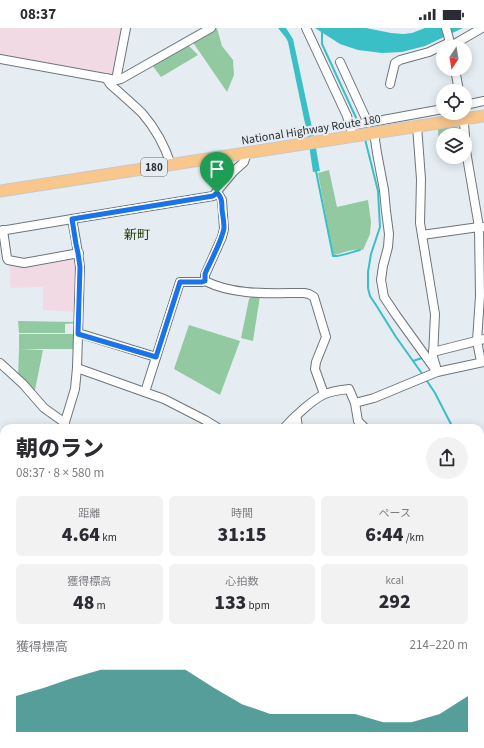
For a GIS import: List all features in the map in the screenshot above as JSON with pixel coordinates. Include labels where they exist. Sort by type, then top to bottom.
[{"type":"highway","name":"National Highway Route 180","points":[[472,116],[484,116]]},
{"type":"highway","name":"National Highway Route 180","points":[[0,191],[312,143],[369,128],[417,126],[445,120]]},
{"type":"street","points":[[116,80],[126,28]]},
{"type":"street","points":[[0,59],[116,80],[121,79],[211,28]]},
{"type":"street","points":[[306,28],[353,131]]},
{"type":"street","points":[[446,28],[449,40]]},
{"type":"street","points":[[456,40],[482,28]]},
{"type":"street","points":[[390,84],[395,63],[400,60],[436,49]]},
{"type":"street","points":[[340,62],[369,128],[384,190],[390,234],[381,280],[384,297],[435,373]]},
{"type":"street","points":[[106,78],[110,84],[143,114],[167,152],[171,165]]},
{"type":"street","points":[[472,104],[484,101]]},
{"type":"street","points":[[369,128],[436,111]]},
{"type":"street","points":[[417,126],[421,179],[420,223],[435,314],[433,357],[435,373]]},
{"type":"street","points":[[78,253],[24,263],[8,260],[2,230],[213,196],[234,171],[244,162],[247,153]]},
{"type":"street","points":[[355,403],[374,398],[435,373],[483,362],[479,342],[482,227],[469,164]]},
{"type":"street","points":[[205,281],[205,274],[224,229],[222,200],[217,193]]},
{"type":"street","points":[[64,424],[74,394],[77,368],[80,267],[72,219]]},
{"type":"street","points":[[422,235],[482,227]]},
{"type":"street","points":[[145,392],[180,282],[205,281],[211,284],[248,293],[304,293],[314,297],[326,337],[316,362],[315,369],[324,394]]},
{"type":"street","points":[[78,334],[156,357]]},
{"type":"street","points":[[434,352],[479,342]]},
{"type":"street","points":[[0,363],[23,384],[44,408],[61,424]]},
{"type":"street","points":[[77,368],[164,399],[212,424]]},
{"type":"street","points":[[288,424],[324,394],[349,389],[355,403],[358,421],[361,424]]},
{"type":"street","points":[[296,416],[298,424]]},
{"type":"shaded area","points":[[0,28],[124,28],[115,77],[0,56]]},
{"type":"shaded area","points":[[75,254],[77,269],[76,312],[43,310],[43,287],[10,287],[10,265]]},
{"type":"green space","points":[[217,28],[222,46],[233,60],[234,75],[227,92],[192,41]]},
{"type":"green space","points":[[187,45],[198,55],[161,77],[152,65]]},
{"type":"green space","points":[[456,126],[459,128],[438,128]]},
{"type":"green space","points":[[329,170],[337,207],[368,200],[371,222],[370,234],[363,250],[333,254],[318,173]]},
{"type":"green space","points":[[252,296],[260,296],[253,341],[241,338],[249,299]]},
{"type":"green space","points":[[18,321],[77,323],[65,324],[65,333],[19,333]]},
{"type":"green space","points":[[189,325],[240,341],[220,395],[174,369]]},
{"type":"green space","points":[[19,334],[76,334],[75,347],[73,347],[73,349],[19,349]]},
{"type":"green space","points":[[19,349],[43,350],[34,395],[18,377]]},
{"type":"water","points":[[278,28],[286,28],[293,39],[320,171],[313,172],[308,138],[288,42]]},
{"type":"water","points":[[315,28],[366,28],[403,34],[412,33],[425,28],[463,28],[425,46],[402,52],[382,53],[358,50],[340,44]]},
{"type":"waterway","points":[[322,28],[322,44],[358,122]]},
{"type":"waterway","points":[[365,139],[378,191],[380,227],[371,254],[368,272],[368,288],[370,296],[396,337],[423,375]]},
{"type":"waterway","points":[[316,171],[333,256],[360,250]]},
{"type":"waterway","points":[[413,361],[422,358]]},
{"type":"waterway","points":[[425,378],[435,393],[451,424]]},
{"type":"district","name":"新町","points":[[137,235]]},
{"type":"route","points":[[217,193],[222,200],[224,223],[222,236],[205,274],[205,281],[180,282],[156,357],[78,334],[80,267],[72,219],[213,196],[217,193]]}]
